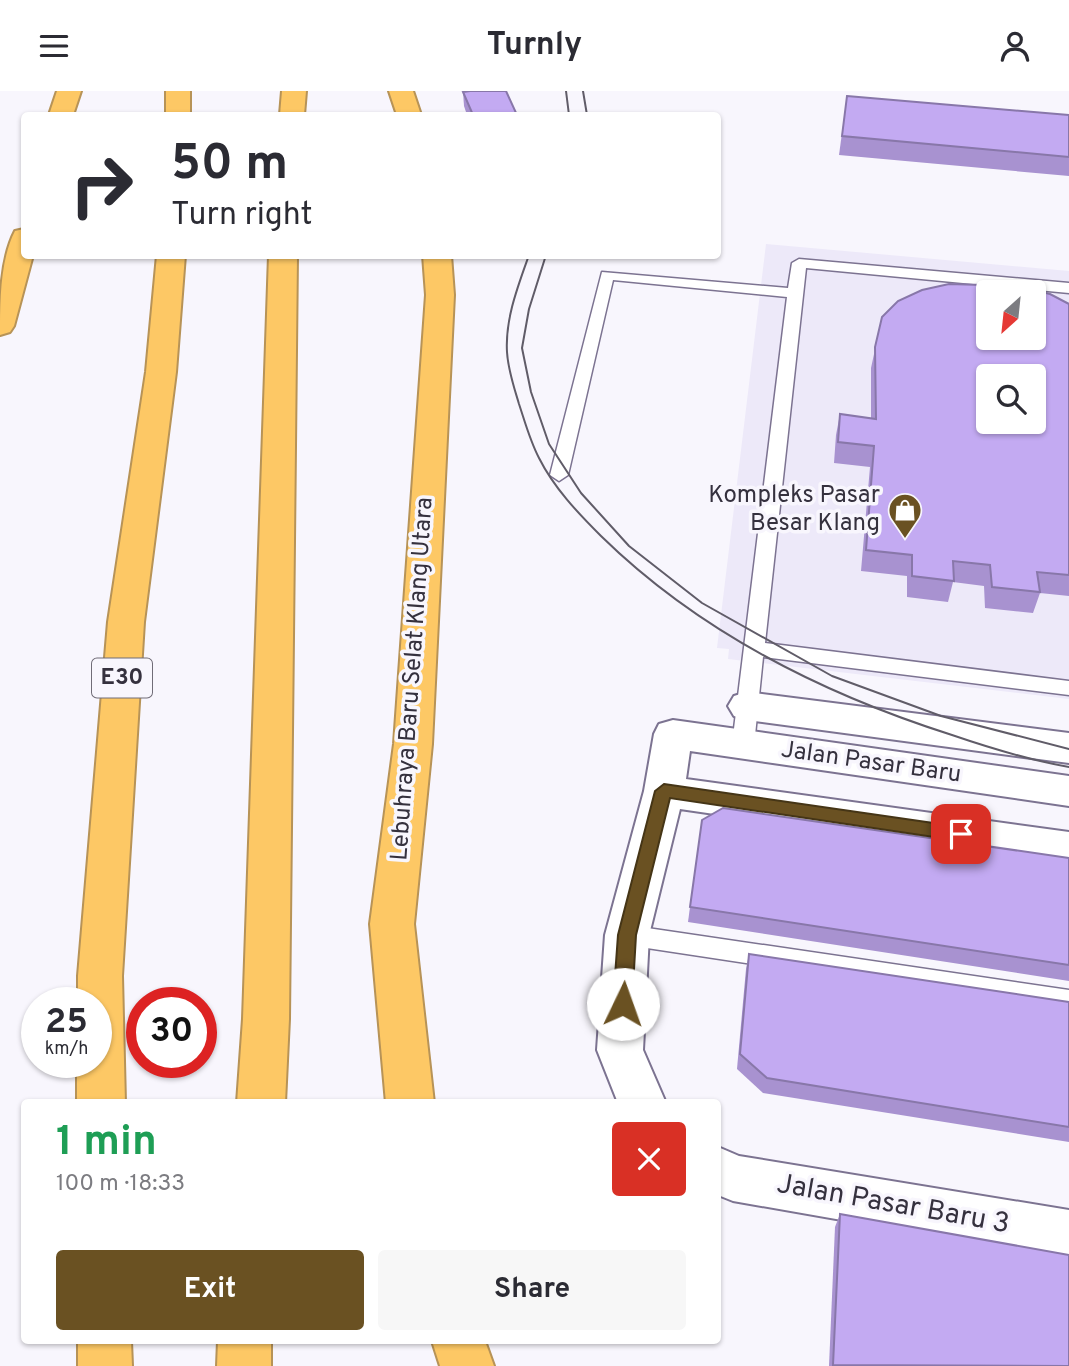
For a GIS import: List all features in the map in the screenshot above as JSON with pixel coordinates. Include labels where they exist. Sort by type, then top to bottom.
[{"type":"highway","points":[[62,112],[69,91]]},
{"type":"highway","points":[[178,91],[178,112]]},
{"type":"highway","points":[[292,112],[294,91]]},
{"type":"highway","points":[[401,91],[407,112]]},
{"type":"highway","points":[[0,326],[21,248]]},
{"type":"highway","name":"E30","points":[[102,1099],[100,976],[126,622],[162,372],[171,259]]},
{"type":"highway","points":[[261,1099],[266,1019],[283,259]]},
{"type":"highway","name":"Lebuhraya Baru Selat Klang Utara","points":[[410,1099],[392,924],[413,744],[440,295],[437,259]]},
{"type":"highway","points":[[105,1344],[105,1366]]},
{"type":"highway","points":[[244,1366],[245,1344]]},
{"type":"highway","points":[[460,1344],[467,1366]]},
{"type":"street","points":[[747,706],[1069,748]]},
{"type":"street","name":"Jalan Pasar Baru","points":[[664,791],[673,734],[1069,792]]},
{"type":"street","points":[[640,1099],[620,1051],[627,935],[664,791],[1069,849]]},
{"type":"street","name":"Jalan Pasar Baru 3","points":[[721,1172],[733,1178],[1069,1235]]},
{"type":"lane","points":[[743,745],[799,263],[1069,288]]},
{"type":"lane","points":[[559,475],[607,275],[795,293]]},
{"type":"lane","points":[[754,649],[1069,688]]},
{"type":"lane","points":[[627,935],[1069,1001]]},
{"type":"shaded area","name":"Kompleks Pasar Besar Klang","points":[[766,244],[1069,271],[1069,699],[728,659],[729,649],[717,648]]},
{"type":"building","points":[[506,91],[516,112],[472,112],[463,92]]},
{"type":"building","points":[[847,96],[1069,115],[1069,157],[842,136]]},
{"type":"building","points":[[949,284],[976,285],[976,350],[1046,350],[1046,293],[1069,304],[1069,575],[1037,572],[1040,592],[992,587],[990,565],[953,561],[954,581],[912,576],[912,555],[866,550],[874,446],[838,442],[840,414],[876,419],[875,347],[882,317],[898,301],[922,290]]},
{"type":"building","points":[[723,808],[1069,858],[1069,965],[690,907],[702,820]]},
{"type":"building","points":[[749,954],[1069,1002],[1069,1127],[767,1078],[740,1054]]},
{"type":"building","points":[[840,1214],[1069,1255],[1069,1366],[833,1365]]},
{"type":"tram line","points":[[566,91],[569,112]]},
{"type":"tram line","points":[[583,91],[586,112]]},
{"type":"tram line","points":[[528,259],[508,327],[507,352],[512,378],[530,438],[545,469],[567,500],[601,536],[679,602],[765,656],[810,679],[904,719],[1010,753],[1069,767]]},
{"type":"tram line","points":[[545,259],[529,309],[522,348],[531,392],[549,444],[581,493],[629,546],[702,603],[832,676],[941,716],[1069,749]]},
{"type":"place","name":"Kompleks Pasar Besar Klang","points":[[905,540]]},
{"type":"route","points":[[623,1004],[627,935],[664,791],[961,834]]}]
